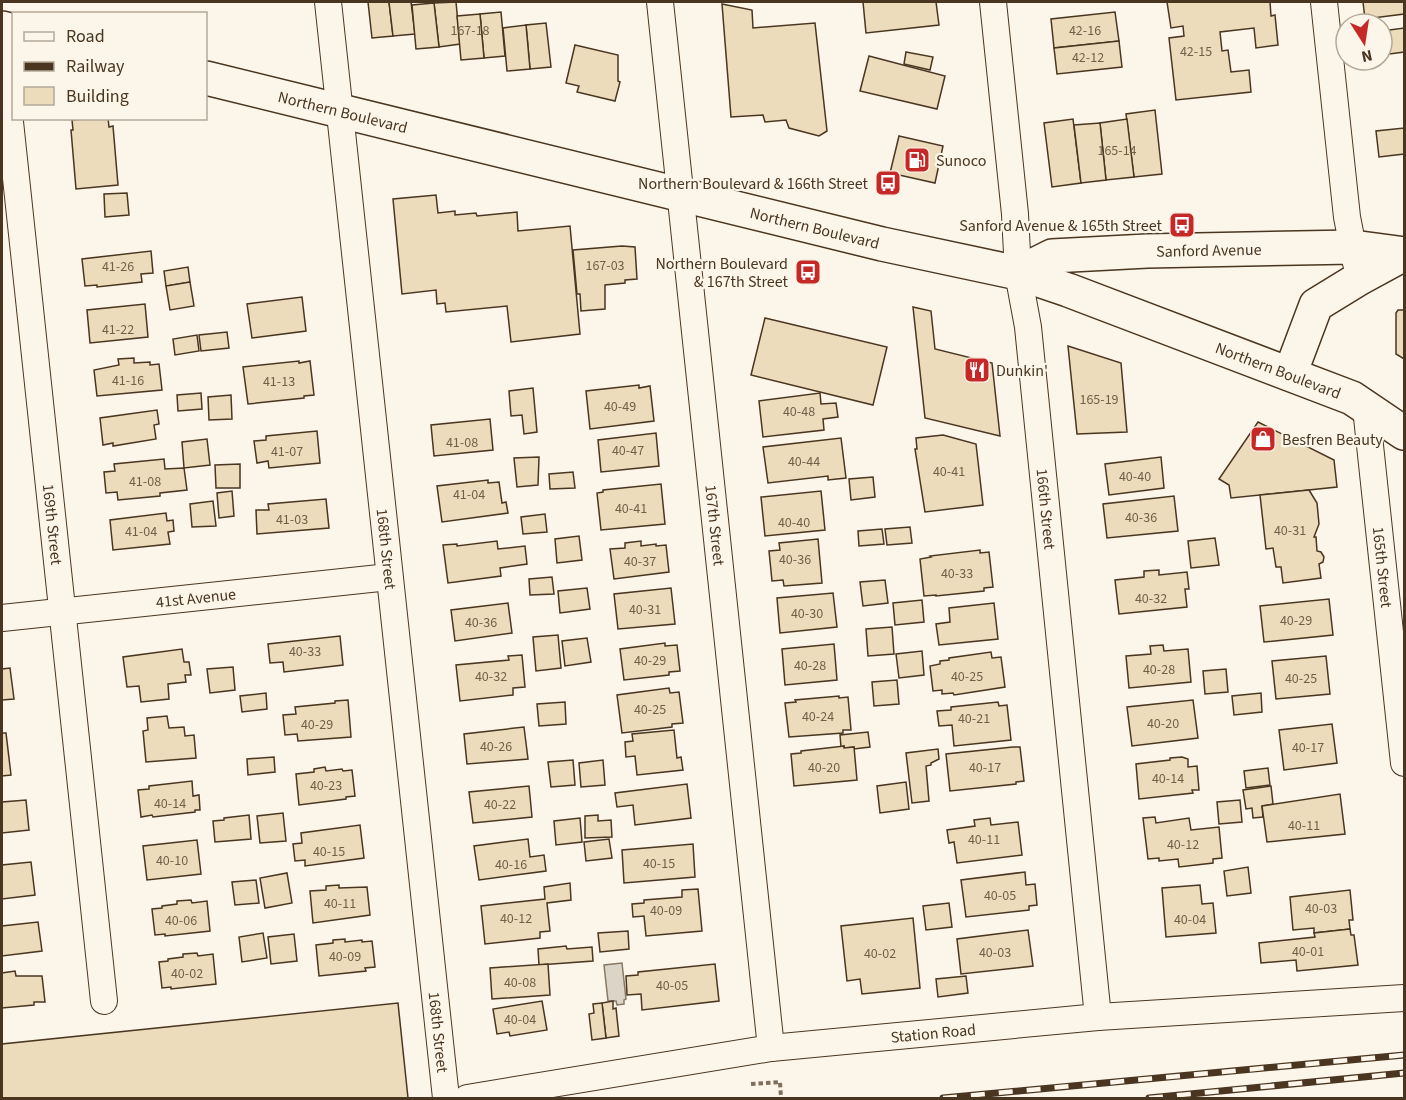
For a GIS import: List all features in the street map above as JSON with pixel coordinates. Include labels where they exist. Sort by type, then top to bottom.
[{"type":"main road","name":"Northern Boulevard","points":[[207,78],[882,244],[1018,273],[1290,374],[1359,403],[1404,433]]},
{"type":"main road","name":"Sanford Avenue","points":[[1018,273],[1052,256],[1147,251],[1356,262],[1404,254]]},
{"type":"main road","points":[[1290,374],[1316,304],[1356,262]]},
{"type":"street","name":"168th Street","points":[[328,2],[446,1098]]},
{"type":"street","name":"167th Street","points":[[660,2],[771,1048]]},
{"type":"street","name":"166th Street","points":[[993,2],[1015,214],[1018,273],[1028,327],[1098,1017]]},
{"type":"street","points":[[1324,2],[1347,217],[1356,262]]},
{"type":"street","name":"169th Street","points":[[2,47],[104,1001]]},
{"type":"street","name":"165th Street","points":[[1359,403],[1404,763]]},
{"type":"street","name":"41st Avenue","points":[[2,618],[389,577]]},
{"type":"street","name":"Station Road","points":[[467,1098],[771,1048],[1098,1017],[1404,999]]},
{"type":"path","points":[[751,1084],[780,1082],[781,1098]]},
{"type":"shaded area","points":[[622,963],[626,999],[624,1004],[617,1005],[616,1001],[608,1001],[604,965]]},
{"type":"building","points":[[368,2],[389,2],[393,36],[372,38]]},
{"type":"building","points":[[389,2],[411,2],[415,34],[393,36]]},
{"type":"building","points":[[456,2],[460,44],[439,47],[434,3]]},
{"type":"building","points":[[863,2],[936,2],[939,25],[866,33]]},
{"type":"building","points":[[1167,2],[1270,2],[1271,16],[1275,15],[1278,45],[1256,48],[1254,28],[1220,32],[1222,51],[1228,50],[1231,72],[1249,70],[1251,92],[1176,100],[1169,38],[1184,36],[1183,26],[1171,28]]},
{"type":"building","points":[[1363,2],[1404,2],[1404,14],[1364,12]]},
{"type":"building","points":[[434,3],[439,47],[416,49],[412,5]]},
{"type":"building","points":[[722,4],[752,10],[753,28],[815,23],[827,131],[819,136],[789,128],[786,120],[765,122],[763,115],[731,117]]},
{"type":"building","points":[[501,12],[505,56],[484,58],[480,14]]},
{"type":"building","points":[[1115,12],[1119,41],[1054,48],[1051,19]]},
{"type":"building","points":[[480,14],[484,58],[461,60],[457,16]]},
{"type":"building","points":[[546,23],[551,67],[530,69],[526,25]]},
{"type":"building","points":[[526,25],[530,69],[507,71],[503,28]]},
{"type":"building","points":[[1404,28],[1404,52],[1394,53],[1394,29]]},
{"type":"building","points":[[1119,41],[1122,67],[1057,74],[1054,48]]},
{"type":"building","points":[[575,45],[618,55],[618,81],[620,82],[615,101],[577,92],[579,86],[566,83]]},
{"type":"building","points":[[906,52],[933,57],[930,70],[904,64]]},
{"type":"building","points":[[869,56],[945,76],[937,109],[860,91]]},
{"type":"building","points":[[1155,110],[1162,174],[1134,177],[1126,114]]},
{"type":"building","points":[[1073,119],[1081,183],[1052,187],[1044,123]]},
{"type":"building","points":[[1127,119],[1134,177],[1106,180],[1100,123]]},
{"type":"building","points":[[72,120],[108,120],[109,127],[113,126],[118,185],[76,189],[71,130],[73,130]]},
{"type":"building","points":[[1100,123],[1106,180],[1081,183],[1074,125]]},
{"type":"building","points":[[1404,128],[1404,154],[1379,157],[1376,131]]},
{"type":"building","name":"Sunoco","points":[[899,136],[943,146],[935,183],[890,173]]},
{"type":"building","points":[[127,193],[129,215],[105,217],[104,194]]},
{"type":"building","points":[[436,195],[438,213],[455,211],[455,215],[476,213],[477,216],[517,212],[518,231],[570,226],[580,334],[511,342],[507,306],[446,312],[445,303],[437,304],[436,290],[402,294],[393,199]]},
{"type":"building","points":[[635,247],[637,279],[605,285],[605,309],[581,311],[573,250]]},
{"type":"building","points":[[151,251],[153,273],[141,274],[142,282],[97,287],[97,285],[85,286],[82,259]]},
{"type":"building","points":[[188,267],[190,282],[166,286],[164,271]]},
{"type":"building","points":[[190,282],[194,306],[170,310],[166,286]]},
{"type":"building","points":[[302,297],[306,331],[252,338],[247,304]]},
{"type":"building","points":[[145,304],[148,337],[90,343],[87,310]]},
{"type":"building","points":[[913,307],[931,311],[935,349],[992,363],[1000,436],[925,418]]},
{"type":"building","points":[[1398,310],[1404,310],[1404,359],[1396,354],[1396,313]]},
{"type":"building","points":[[765,318],[887,347],[873,405],[751,375]]},
{"type":"building","points":[[227,332],[229,348],[201,351],[199,335]]},
{"type":"building","points":[[197,335],[199,351],[175,355],[173,339]]},
{"type":"building","points":[[1068,346],[1121,363],[1127,432],[1077,434]]},
{"type":"building","points":[[134,358],[134,363],[159,364],[162,390],[97,396],[94,370],[119,365],[118,359]]},
{"type":"building","points":[[299,361],[299,363],[310,361],[314,395],[248,404],[243,367]]},
{"type":"building","points":[[639,385],[639,388],[650,386],[654,421],[590,429],[586,391]]},
{"type":"building","points":[[533,388],[537,432],[524,434],[522,415],[511,416],[509,391]]},
{"type":"building","points":[[201,393],[202,409],[178,411],[177,395]]},
{"type":"building","points":[[820,393],[821,404],[836,403],[838,417],[823,419],[824,430],[763,437],[759,401]]},
{"type":"building","points":[[231,395],[232,419],[209,420],[208,397]]},
{"type":"building","points":[[157,410],[159,424],[154,425],[156,439],[113,446],[113,443],[103,445],[100,418]]},
{"type":"building","points":[[490,419],[493,450],[434,456],[431,425]]},
{"type":"building","points":[[1258,422],[1334,460],[1337,487],[1231,498],[1229,485],[1219,479]]},
{"type":"building","points":[[317,431],[320,463],[269,468],[268,461],[257,463],[254,441],[266,440],[266,436]]},
{"type":"building","points":[[656,433],[659,466],[601,472],[598,440]]},
{"type":"building","points":[[943,435],[976,444],[983,505],[925,512],[915,449],[917,449],[916,438]]},
{"type":"building","points":[[841,438],[846,478],[828,480],[828,476],[768,483],[763,447]]},
{"type":"building","points":[[207,439],[210,465],[184,468],[182,442]]},
{"type":"building","points":[[539,457],[538,485],[517,487],[514,458]]},
{"type":"building","points":[[1161,457],[1164,488],[1109,495],[1105,464]]},
{"type":"building","points":[[164,459],[165,469],[184,468],[187,490],[160,493],[160,496],[118,500],[117,492],[106,493],[104,472],[115,471],[114,464]]},
{"type":"building","points":[[240,464],[240,488],[216,488],[215,465]]},
{"type":"building","points":[[573,472],[575,488],[550,489],[549,474]]},
{"type":"building","points":[[873,477],[875,497],[851,500],[849,479]]},
{"type":"building","points":[[488,480],[488,483],[499,482],[502,503],[506,502],[508,513],[442,522],[437,486]]},
{"type":"building","points":[[661,484],[665,524],[601,530],[597,493],[603,490]]},
{"type":"building","points":[[1309,490],[1317,503],[1319,524],[1314,537],[1316,537],[1317,551],[1321,552],[1324,557],[1323,562],[1319,564],[1321,578],[1283,583],[1281,567],[1276,567],[1273,548],[1266,549],[1260,495]]},
{"type":"building","points":[[232,491],[234,516],[219,518],[217,493]]},
{"type":"building","points":[[821,491],[825,530],[765,536],[761,497]]},
{"type":"building","points":[[1174,496],[1178,531],[1107,538],[1103,504]]},
{"type":"building","points":[[326,499],[329,528],[257,534],[256,510],[269,510],[268,504]]},
{"type":"building","points":[[213,501],[216,526],[192,527],[190,504]]},
{"type":"building","points":[[166,513],[167,521],[173,520],[174,531],[168,532],[170,544],[113,550],[110,520]]},
{"type":"building","points":[[545,514],[547,532],[523,534],[521,517]]},
{"type":"building","points":[[910,527],[912,543],[887,545],[885,529]]},
{"type":"building","points":[[882,529],[884,544],[859,546],[858,531]]},
{"type":"building","points":[[579,536],[582,560],[557,563],[555,539]]},
{"type":"building","points":[[1215,538],[1219,565],[1191,568],[1188,541]]},
{"type":"building","points":[[818,539],[822,583],[784,586],[783,580],[772,581],[769,551],[780,550],[779,543]]},
{"type":"building","points":[[497,541],[498,549],[525,546],[527,564],[500,568],[501,576],[448,583],[443,545],[457,544],[457,546]]},
{"type":"building","points":[[641,541],[641,546],[666,545],[669,572],[614,579],[610,549],[625,548],[625,543]]},
{"type":"building","points":[[980,550],[980,553],[989,552],[993,587],[984,588],[984,591],[924,596],[920,559]]},
{"type":"building","points":[[1159,570],[1159,575],[1187,572],[1189,589],[1185,589],[1187,607],[1119,614],[1115,580],[1144,577],[1144,571]]},
{"type":"building","points":[[552,577],[554,594],[530,595],[529,579]]},
{"type":"building","points":[[885,580],[888,603],[863,606],[860,582]]},
{"type":"building","points":[[587,588],[590,609],[560,613],[558,591]]},
{"type":"building","points":[[671,588],[675,624],[618,629],[614,594]]},
{"type":"building","points":[[833,593],[837,627],[780,633],[777,598]]},
{"type":"building","points":[[1329,599],[1333,635],[1264,642],[1260,606]]},
{"type":"building","points":[[922,600],[924,622],[895,625],[893,603]]},
{"type":"building","points":[[508,603],[512,633],[455,641],[451,610]]},
{"type":"building","points":[[994,603],[998,639],[939,645],[936,624],[950,622],[949,608]]},
{"type":"building","points":[[892,627],[894,654],[868,656],[866,629]]},
{"type":"building","points":[[558,635],[561,668],[536,671],[533,637]]},
{"type":"building","points":[[340,636],[343,665],[284,672],[283,662],[270,663],[268,644]]},
{"type":"building","points":[[587,638],[591,662],[565,666],[562,641]]},
{"type":"building","points":[[665,643],[665,646],[677,645],[680,671],[669,672],[669,675],[624,680],[620,649]]},
{"type":"building","points":[[834,644],[837,680],[785,685],[782,649]]},
{"type":"building","points":[[1163,645],[1164,651],[1188,649],[1191,682],[1129,688],[1126,656],[1151,654],[1150,646]]},
{"type":"building","points":[[182,649],[184,662],[189,662],[191,675],[185,675],[186,682],[168,684],[169,699],[141,702],[139,686],[127,687],[123,657]]},
{"type":"building","points":[[922,651],[924,675],[899,678],[896,654]]},
{"type":"building","points":[[991,652],[992,658],[1001,657],[1005,687],[954,695],[953,693],[942,694],[942,690],[933,691],[930,666],[940,664],[940,661],[949,660],[949,658]]},
{"type":"building","points":[[522,655],[525,687],[513,688],[513,695],[460,701],[456,665],[509,660],[508,656]]},
{"type":"building","points":[[1326,656],[1330,694],[1276,699],[1272,661]]},
{"type":"building","points":[[233,667],[235,690],[210,693],[207,669]]},
{"type":"building","points":[[10,668],[14,699],[2,700],[2,669]]},
{"type":"building","points":[[1226,669],[1228,692],[1205,694],[1203,671]]},
{"type":"building","points":[[897,680],[899,704],[874,706],[872,682]]},
{"type":"building","points":[[669,688],[670,693],[679,692],[683,723],[672,724],[672,727],[622,733],[617,695]]},
{"type":"building","points":[[266,693],[267,709],[242,712],[240,696]]},
{"type":"building","points":[[1261,693],[1262,712],[1234,715],[1232,696]]},
{"type":"building","points":[[839,696],[839,698],[848,697],[851,730],[843,730],[843,733],[789,737],[785,703]]},
{"type":"building","points":[[348,700],[351,737],[298,741],[297,734],[285,735],[283,715],[296,714],[295,707]]},
{"type":"building","points":[[1193,700],[1198,738],[1132,746],[1127,707]]},
{"type":"building","points":[[565,702],[566,724],[539,726],[537,704]]},
{"type":"building","points":[[998,702],[999,706],[1007,705],[1011,740],[954,746],[952,725],[939,726],[937,711],[951,710],[951,707]]},
{"type":"building","points":[[167,716],[169,728],[184,727],[185,736],[194,735],[196,758],[146,762],[143,731],[148,730],[147,718]]},
{"type":"building","points":[[1332,724],[1337,763],[1284,770],[1279,730]]},
{"type":"building","points":[[524,727],[528,759],[467,764],[464,734]]},
{"type":"building","points":[[674,730],[677,758],[681,757],[683,770],[637,775],[635,756],[626,757],[625,742],[633,741],[632,734]]},
{"type":"building","points":[[868,732],[870,747],[854,749],[854,747],[841,747],[840,735]]},
{"type":"building","points":[[2,733],[6,733],[11,775],[2,776]]},
{"type":"building","points":[[844,746],[844,748],[854,747],[857,780],[794,786],[791,754]]},
{"type":"building","points":[[1020,747],[1024,781],[1016,782],[1016,784],[950,791],[946,754]]},
{"type":"building","points":[[938,749],[939,759],[926,766],[929,801],[912,803],[906,753]]},
{"type":"building","points":[[274,757],[275,772],[248,775],[247,759]]},
{"type":"building","points":[[1182,757],[1188,759],[1188,767],[1197,766],[1199,790],[1192,790],[1193,793],[1139,799],[1136,764]]},
{"type":"building","points":[[573,760],[575,785],[551,787],[548,762]]},
{"type":"building","points":[[603,760],[605,785],[581,787],[579,763]]},
{"type":"building","points":[[325,767],[326,771],[352,770],[355,796],[299,805],[296,774],[314,772],[314,769]]},
{"type":"building","points":[[1268,768],[1270,785],[1246,788],[1244,771]]},
{"type":"building","points":[[192,781],[193,796],[199,795],[200,810],[141,817],[138,790],[149,789],[149,786]]},
{"type":"building","points":[[906,782],[909,809],[880,813],[877,786]]},
{"type":"building","points":[[687,784],[691,818],[635,825],[633,805],[617,807],[615,793]]},
{"type":"building","points":[[529,786],[532,817],[473,823],[469,792]]},
{"type":"building","points":[[1271,786],[1273,804],[1262,806],[1263,817],[1253,818],[1252,808],[1246,809],[1243,790]]},
{"type":"building","points":[[1340,794],[1345,834],[1267,842],[1262,806]]},
{"type":"building","points":[[26,800],[29,830],[2,833],[2,802]]},
{"type":"building","points":[[1240,800],[1242,822],[1219,824],[1217,802]]},
{"type":"building","points":[[283,813],[286,841],[260,843],[257,816]]},
{"type":"building","points":[[249,815],[251,839],[215,842],[213,821]]},
{"type":"building","points":[[598,815],[598,821],[611,820],[612,837],[585,838],[585,816]]},
{"type":"building","points":[[1155,817],[1156,823],[1189,818],[1191,830],[1219,827],[1222,858],[1213,859],[1213,863],[1179,867],[1178,859],[1159,861],[1159,858],[1148,859],[1143,818]]},
{"type":"building","points":[[580,818],[582,842],[556,845],[554,821]]},
{"type":"building","points":[[990,818],[991,825],[1018,822],[1022,855],[957,863],[954,842],[949,843],[947,830],[975,826],[974,820]]},
{"type":"building","points":[[360,825],[364,858],[305,866],[305,860],[295,861],[293,844],[302,843],[301,833]]},
{"type":"building","points":[[528,839],[530,857],[544,855],[546,871],[479,880],[474,846]]},
{"type":"building","points":[[609,839],[612,858],[586,861],[584,842]]},
{"type":"building","points":[[197,840],[201,874],[147,880],[143,846]]},
{"type":"building","points":[[693,844],[695,877],[624,883],[622,850]]},
{"type":"building","points":[[31,862],[35,895],[2,899],[2,865]]},
{"type":"building","points":[[1248,867],[1251,893],[1227,896],[1224,871]]},
{"type":"building","points":[[1025,872],[1026,885],[1035,884],[1037,905],[1029,906],[1029,910],[966,917],[961,880]]},
{"type":"building","points":[[287,873],[292,903],[265,908],[260,878]]},
{"type":"building","points":[[256,880],[259,903],[235,905],[232,882]]},
{"type":"building","points":[[570,883],[571,900],[547,903],[550,931],[540,932],[540,938],[485,944],[481,906],[545,899],[544,887]]},
{"type":"building","points":[[339,885],[339,888],[367,887],[370,915],[313,923],[310,891],[326,890],[326,886]]},
{"type":"building","points":[[1200,885],[1202,904],[1213,903],[1216,933],[1166,937],[1162,888]]},
{"type":"building","points":[[698,889],[702,931],[646,936],[644,916],[633,917],[632,904],[644,903],[644,900],[682,897],[682,890]]},
{"type":"building","points":[[1350,890],[1353,920],[1349,920],[1350,929],[1314,933],[1314,928],[1293,930],[1290,897]]},
{"type":"building","points":[[191,900],[192,903],[207,901],[210,931],[155,935],[152,909],[177,904],[177,901]]},
{"type":"building","points":[[949,903],[952,927],[926,930],[923,906]]},
{"type":"building","points":[[913,918],[920,988],[862,994],[860,979],[847,981],[841,926]]},
{"type":"building","points":[[38,922],[42,951],[2,956],[2,926]]},
{"type":"building","points":[[1350,929],[1351,935],[1354,935],[1358,965],[1297,971],[1296,960],[1261,963],[1259,943],[1315,937],[1314,933]]},
{"type":"building","points":[[1028,930],[1033,966],[961,974],[957,939]]},
{"type":"building","points":[[628,931],[629,949],[600,952],[598,933]]},
{"type":"building","points":[[263,933],[267,958],[242,962],[239,937]]},
{"type":"building","points":[[294,934],[297,961],[271,964],[268,937]]},
{"type":"building","points":[[345,939],[345,942],[372,941],[375,967],[365,968],[366,971],[319,976],[316,945]]},
{"type":"building","points":[[566,946],[567,949],[592,947],[593,961],[539,965],[538,949]]},
{"type":"building","points":[[197,953],[198,956],[213,954],[216,984],[162,988],[159,962],[183,957],[183,954]]},
{"type":"building","points":[[548,964],[550,995],[492,999],[490,968]]},
{"type":"building","points":[[715,964],[719,1001],[642,1010],[641,994],[627,995],[626,976],[638,975],[638,972]]},
{"type":"building","points":[[15,971],[16,976],[42,976],[45,1002],[2,1008],[2,973]]},
{"type":"building","points":[[966,976],[968,993],[938,997],[936,979]]},
{"type":"building","points":[[542,1001],[547,1030],[510,1036],[509,1032],[497,1034],[493,1009]]},
{"type":"building","points":[[613,1001],[619,1036],[606,1038],[602,1003]]},
{"type":"building","points":[[398,1003],[408,1098],[2,1098],[2,1044]]},
{"type":"building","points":[[602,1003],[606,1038],[592,1040],[589,1014],[594,1013],[593,1004]]},
{"type":"railway","points":[[943,1098],[1404,1055]]},
{"type":"railway","points":[[1149,1098],[1404,1073]]},
{"type":"place","name":"Sunoco","points":[[917,160]]},
{"type":"place","name":"Northern Boulevard & 166th Street","points":[[888,183]]},
{"type":"place","name":"Sanford Avenue & 165th Street","points":[[1182,225]]},
{"type":"place","name":"Northern Boulevard & 167th Street","points":[[808,272]]},
{"type":"place","name":"Dunkin'","points":[[977,370]]},
{"type":"place","name":"Besfren Beauty","points":[[1263,439]]}]
